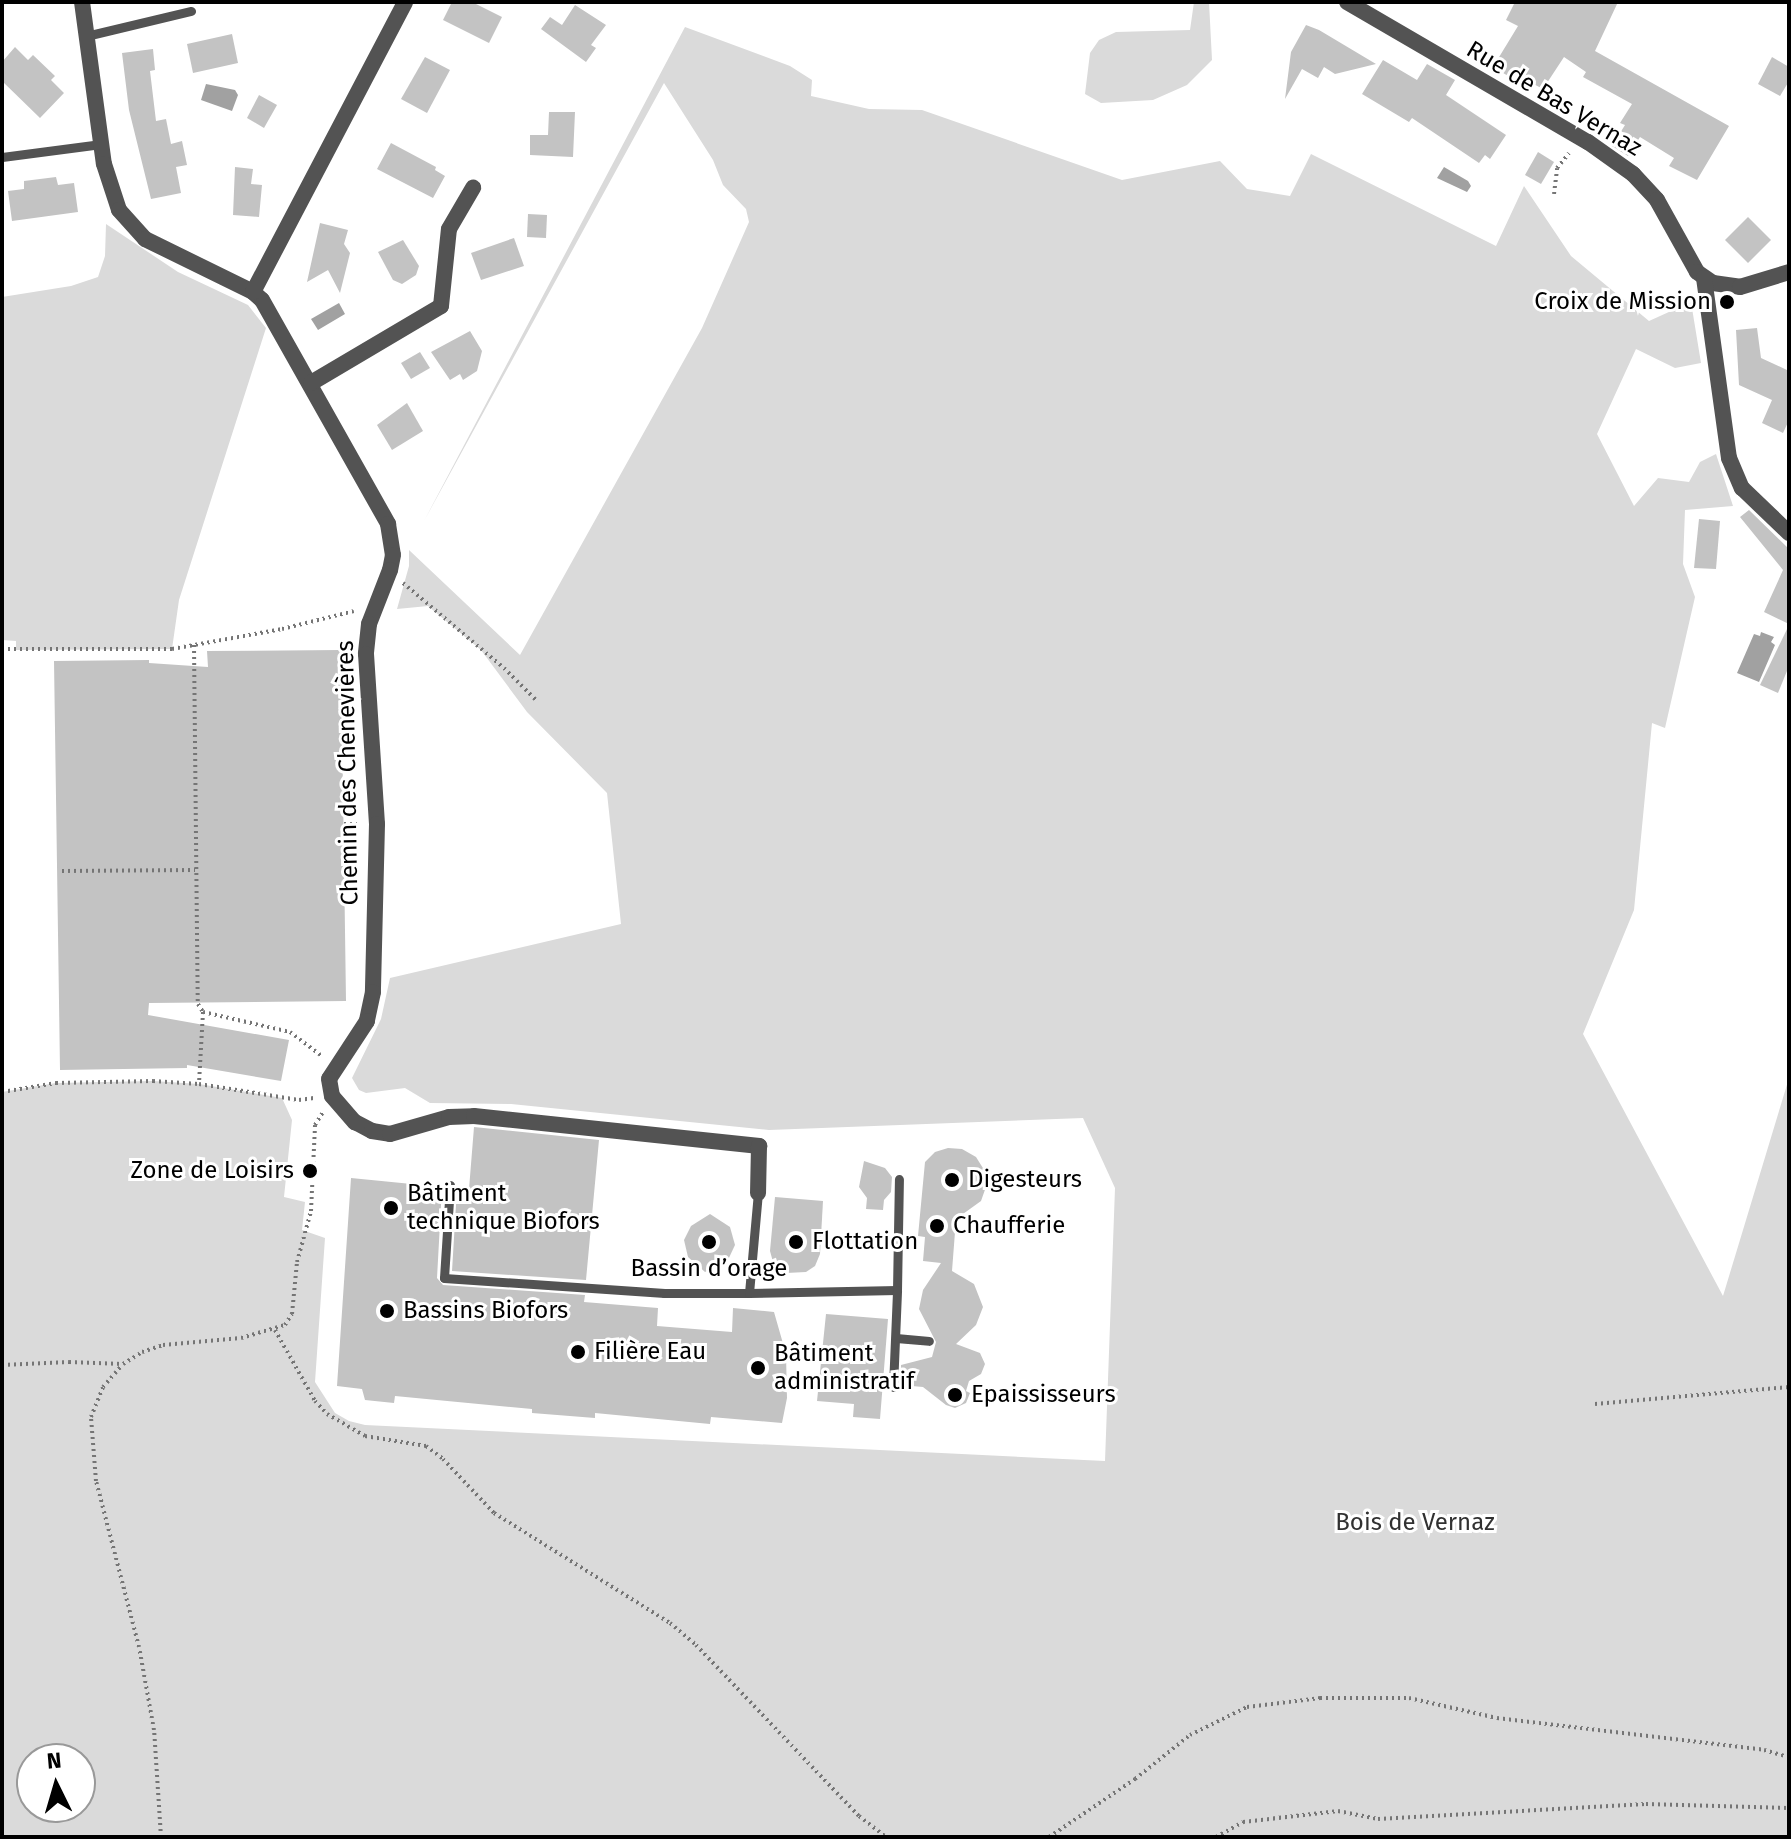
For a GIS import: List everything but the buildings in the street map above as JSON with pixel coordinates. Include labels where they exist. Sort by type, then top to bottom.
[{"type":"street","points":[[82,2],[101,144],[114,202],[137,232],[163,249],[253,292],[268,307],[382,509],[391,540],[390,570]]},
{"type":"street","points":[[253,292],[405,2]]},
{"type":"street","name":"Rue de Bas Vernaz","points":[[1347,2],[1581,138],[1649,188],[1684,253],[1704,278]]},
{"type":"street","points":[[311,383],[441,306],[449,229],[473,188]]},
{"type":"street","points":[[1704,278],[1721,285],[1740,287],[1789,272]]},
{"type":"street","points":[[1704,278],[1729,458],[1742,488],[1789,533]]},
{"type":"street","name":"Chemin des Chenevières","points":[[332,1096],[329,1079],[367,1021],[373,992],[377,824],[366,654],[375,603],[390,570]]},
{"type":"street","points":[[332,1096],[355,1122],[372,1131],[390,1134],[449,1117],[474,1116],[759,1146],[758,1193]]},
{"type":"lane","points":[[86,36],[191,11]]},
{"type":"lane","points":[[2,157],[101,144]]},
{"type":"lane","points":[[893,1387],[899,1179]]},
{"type":"lane","points":[[450,1185],[444,1278],[664,1293],[897,1290]]},
{"type":"lane","points":[[749,1293],[758,1193]]},
{"type":"lane","points":[[896,1338],[929,1341]]},
{"type":"path","points":[[1554,194],[1557,168],[1581,138]]},
{"type":"path","points":[[390,570],[415,595],[504,668],[537,701]]},
{"type":"path","points":[[2,649],[127,652],[194,645],[322,620],[375,603]]},
{"type":"path","points":[[194,645],[198,1004],[203,1012],[199,1084]]},
{"type":"path","points":[[62,871],[195,870]]},
{"type":"path","points":[[203,1012],[290,1032],[335,1067]]},
{"type":"path","points":[[2,1092],[56,1083],[199,1084],[299,1100],[332,1096]]},
{"type":"path","points":[[161,1837],[161,1794],[154,1730],[139,1647],[96,1481],[90,1441],[96,1401],[103,1387],[123,1364],[163,1345],[241,1338],[285,1325],[292,1314],[297,1262],[311,1211],[315,1125]]},
{"type":"path","points":[[275,1330],[315,1401],[327,1414],[365,1436],[426,1446],[443,1459],[494,1513],[670,1623],[696,1645],[859,1816],[886,1837]]},
{"type":"path","points":[[2,1365],[69,1362],[123,1364]]},
{"type":"path","points":[[1595,1404],[1789,1387]]},
{"type":"path","points":[[1049,1837],[1135,1779],[1190,1735],[1247,1707],[1320,1698],[1409,1698],[1497,1718],[1764,1750],[1789,1757]]},
{"type":"path","points":[[1216,1837],[1243,1822],[1338,1811],[1378,1819],[1646,1804],[1789,1808]]},
{"type":"green space","points":[[1194,2],[1209,2],[1212,60],[1187,85],[1153,100],[1101,103],[1085,94],[1090,53],[1099,40],[1116,32],[1190,30]]},
{"type":"green space","name":"Bois de Vernaz","points":[[685,27],[790,66],[812,80],[811,96],[869,109],[922,110],[1122,180],[1220,161],[1247,189],[1290,196],[1311,154],[1496,246],[1524,186],[1571,256],[1649,321],[1691,302],[1701,363],[1675,368],[1636,349],[1597,434],[1634,506],[1658,478],[1689,482],[1700,462],[1716,454],[1733,506],[1685,510],[1683,564],[1695,597],[1665,728],[1652,723],[1634,910],[1583,1034],[1723,1296],[1789,1078],[1789,1837],[2,1837],[2,1092],[56,1083],[153,1081],[199,1084],[282,1098],[292,1120],[284,1197],[305,1202],[302,1230],[325,1238],[315,1382],[335,1413],[349,1421],[365,1425],[1105,1461],[1115,1188],[1083,1118],[769,1130],[511,1104],[430,1103],[405,1088],[366,1093],[359,1090],[352,1078],[381,1019],[390,978],[621,924],[607,793],[527,712],[481,650],[428,606],[397,609],[409,566],[409,550],[520,655],[702,328],[749,222],[746,209],[723,185],[713,160],[664,83],[424,521]]},
{"type":"green space","points":[[106,224],[178,272],[248,305],[266,328],[179,600],[172,649],[16,650],[16,641],[2,640],[2,297],[71,286],[98,277],[105,256]]},
{"type":"shaded area","points":[[206,84],[235,90],[238,95],[232,111],[201,100]]},
{"type":"shaded area","points":[[1444,167],[1468,181],[1471,186],[1467,192],[1437,178]]},
{"type":"shaded area","points":[[339,303],[345,314],[318,330],[311,319]]},
{"type":"shaded area","points":[[1761,632],[1774,637],[1771,642],[1775,645],[1759,682],[1737,673],[1754,634],[1760,636]]},
{"type":"place","name":"Croix de Mission","points":[[1727,302]]},
{"type":"place","name":"Zone de Loisirs","points":[[310,1171]]},
{"type":"place","name":"Digesteurs","points":[[952,1180]]},
{"type":"place","name":"Bâtiment technique Biofors","points":[[391,1208]]},
{"type":"place","name":"Chaufferie","points":[[937,1226]]},
{"type":"place","name":"Bassin d’orage","points":[[709,1242]]},
{"type":"place","name":"Flottation","points":[[796,1242]]},
{"type":"place","name":"Bassins Biofors","points":[[387,1311]]},
{"type":"place","name":"Filière Eau","points":[[578,1352]]},
{"type":"place","name":"Bâtiment administratif","points":[[758,1368]]},
{"type":"place","name":"Epaississeurs","points":[[955,1395]]}]
